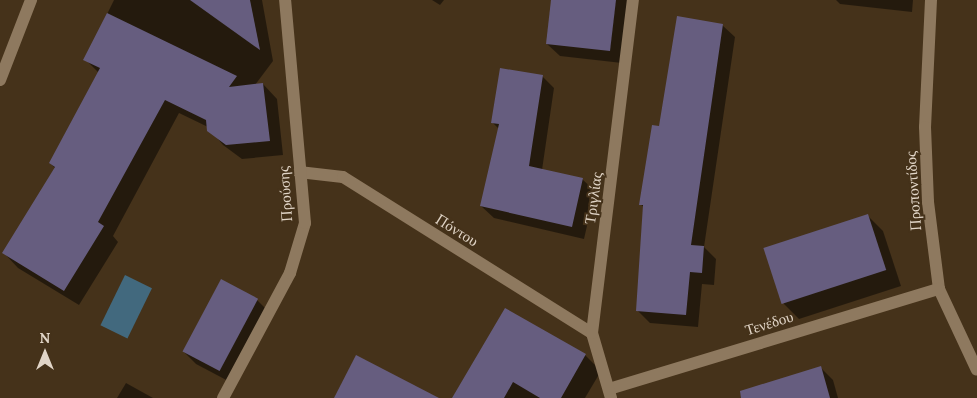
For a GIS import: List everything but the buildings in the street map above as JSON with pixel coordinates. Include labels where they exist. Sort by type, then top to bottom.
[{"type":"street","points":[[0,80],[31,0]]},
{"type":"street","name":"Προύσης","points":[[223,398],[290,273],[305,223],[285,0]]},
{"type":"street","name":"Τριγλίας","points":[[610,393],[592,333],[633,0]]},
{"type":"street","name":"Προποντίδος","points":[[931,0],[924,127],[928,202],[939,289],[977,370]]},
{"type":"street","name":"Πόντου","points":[[299,172],[343,177],[592,333]]},
{"type":"street","name":"Τενέδου","points":[[610,393],[939,289]]},
{"type":"water","points":[[125,275],[152,288],[127,338],[100,325]]}]
